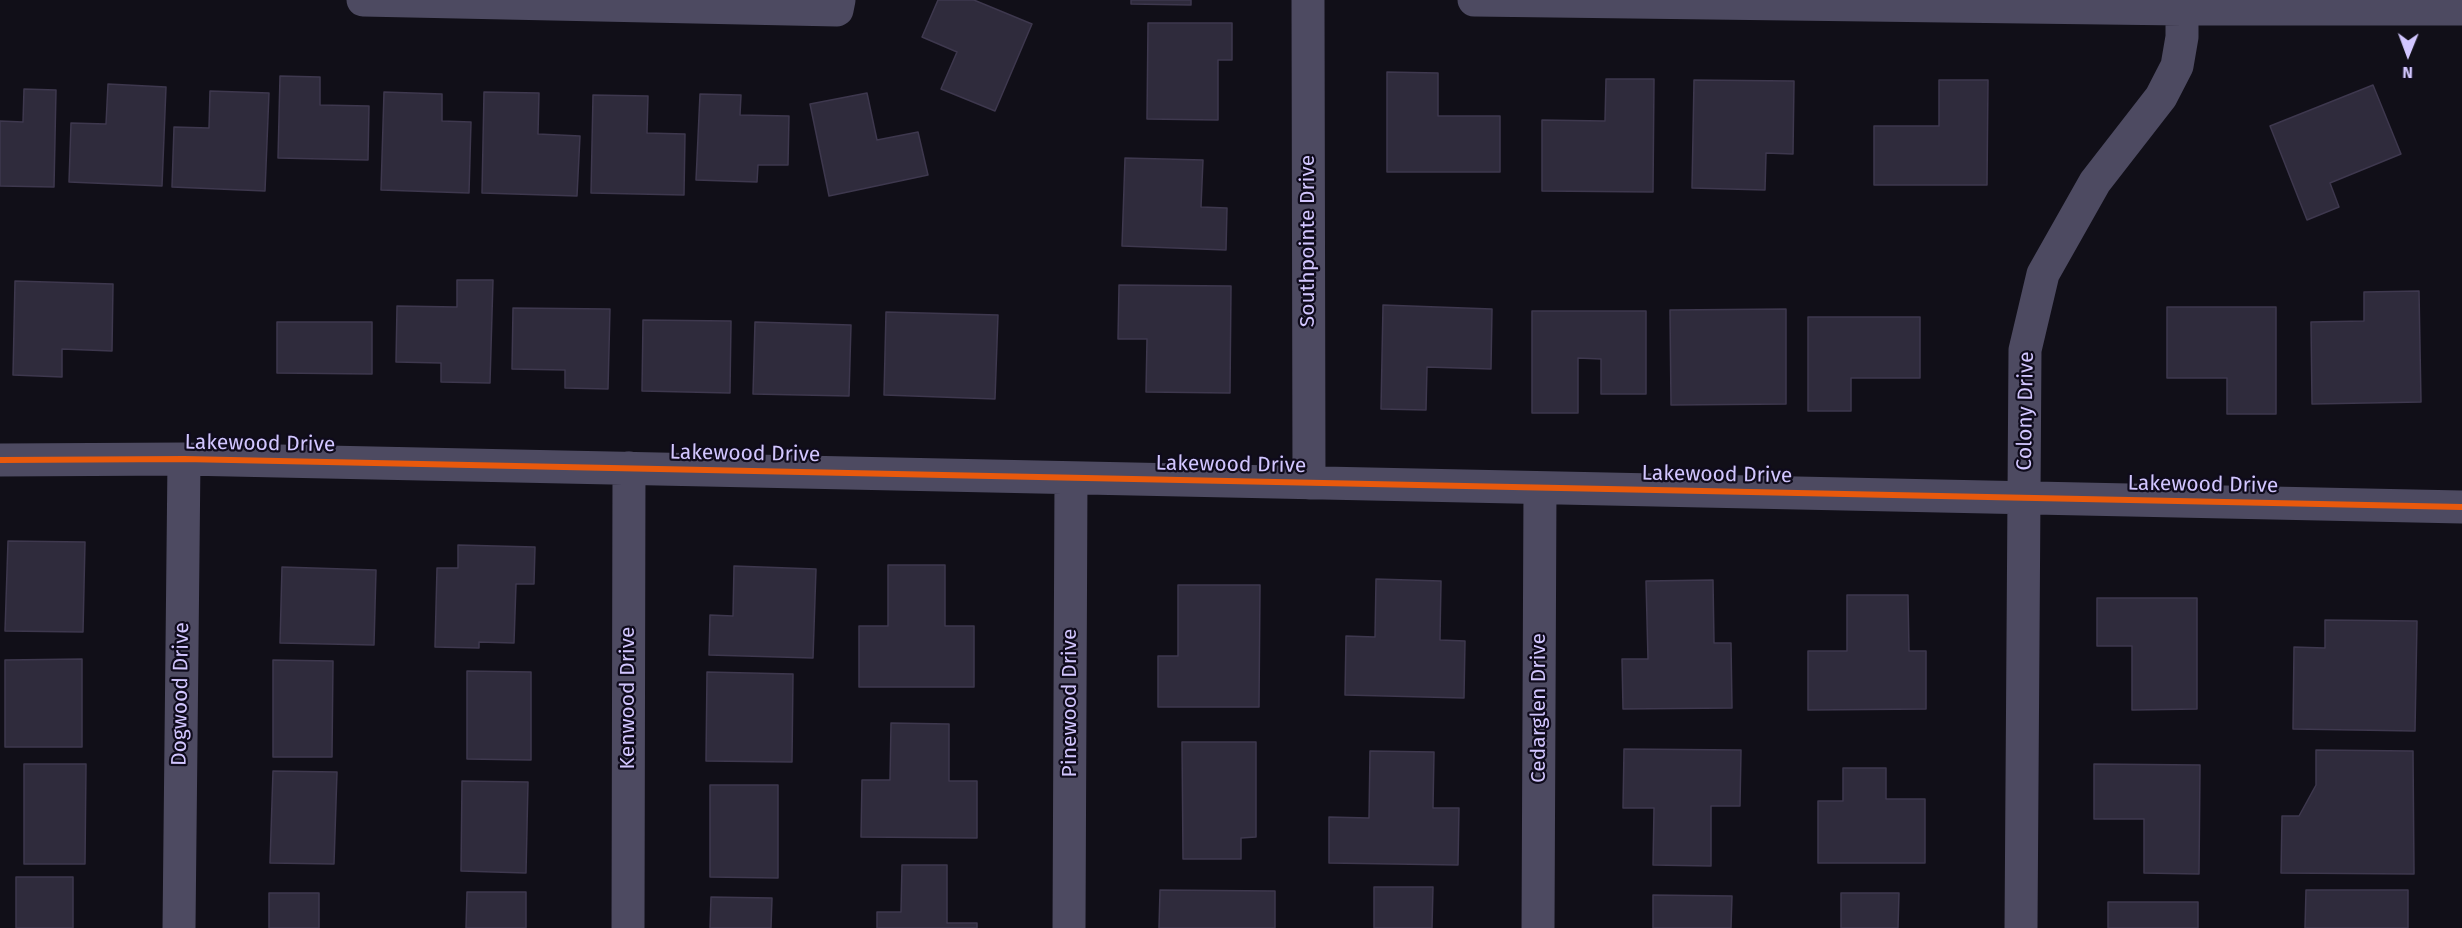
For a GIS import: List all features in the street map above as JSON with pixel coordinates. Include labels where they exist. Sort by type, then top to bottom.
[{"type":"street","points":[[363,0],[838,5]]},
{"type":"street","name":"Southpointe Drive","points":[[1308,0],[1309,483]]},
{"type":"street","points":[[1474,0],[2182,9],[2423,5],[2462,9]]},
{"type":"street","name":"Colony Drive","points":[[2021,928],[2025,350],[2043,274],[2095,182],[2161,97],[2177,66],[2182,37],[2182,9]]},
{"type":"street","name":"Lakewood Drive","points":[[0,460],[184,459],[2462,507]]},
{"type":"street","name":"Dogwood Drive","points":[[179,928],[184,459]]},
{"type":"street","name":"Kenwood Drive","points":[[628,928],[629,468]]},
{"type":"street","name":"Pinewood Drive","points":[[1069,928],[1071,478]]},
{"type":"street","name":"Cedarglen Drive","points":[[1538,928],[1540,488]]},
{"type":"building","points":[[938,0],[974,0],[1032,24],[995,111],[941,89],[957,52],[922,37]]},
{"type":"building","points":[[1131,0],[1191,0],[1191,5],[1131,4]]},
{"type":"building","points":[[1148,23],[1232,23],[1232,60],[1218,60],[1218,120],[1147,119]]},
{"type":"building","points":[[1387,72],[1438,73],[1438,116],[1500,116],[1500,172],[1387,172]]},
{"type":"building","points":[[280,76],[320,77],[320,105],[369,106],[368,160],[278,158]]},
{"type":"building","points":[[1606,79],[1654,79],[1653,192],[1542,191],[1542,120],[1605,121]]},
{"type":"building","points":[[1694,80],[1794,81],[1793,154],[1766,153],[1765,190],[1692,188]]},
{"type":"building","points":[[1939,80],[1988,80],[1987,185],[1874,185],[1874,126],[1939,126]]},
{"type":"building","points":[[108,84],[166,87],[162,186],[69,182],[71,123],[106,124]]},
{"type":"building","points":[[2373,85],[2401,154],[2330,183],[2339,207],[2307,220],[2270,126]]},
{"type":"building","points":[[24,89],[56,90],[54,187],[0,186],[0,121],[23,122]]},
{"type":"building","points":[[210,91],[269,93],[265,191],[172,187],[174,127],[209,128]]},
{"type":"building","points":[[384,92],[442,94],[442,121],[471,122],[469,193],[381,190]]},
{"type":"building","points":[[484,92],[539,93],[538,134],[580,136],[577,196],[482,193]]},
{"type":"building","points":[[867,93],[877,140],[918,132],[928,175],[829,196],[810,104]]},
{"type":"building","points":[[700,94],[741,95],[740,115],[789,116],[788,165],[758,165],[757,182],[696,180]]},
{"type":"building","points":[[593,95],[648,96],[647,133],[685,134],[684,195],[591,193]]},
{"type":"building","points":[[1125,158],[1203,160],[1201,207],[1227,208],[1226,250],[1122,246]]},
{"type":"building","points":[[457,280],[493,280],[490,383],[441,382],[441,363],[396,362],[397,306],[457,307]]},
{"type":"building","points":[[15,281],[113,284],[112,351],[62,349],[62,377],[13,375]]},
{"type":"building","points":[[1119,285],[1231,286],[1230,393],[1146,392],[1147,339],[1118,339]]},
{"type":"building","points":[[2419,291],[2421,402],[2312,404],[2311,322],[2364,321],[2364,292]]},
{"type":"building","points":[[1383,305],[1492,309],[1491,369],[1427,367],[1426,410],[1381,409]]},
{"type":"building","points":[[2167,307],[2276,307],[2276,414],[2227,414],[2227,378],[2167,378]]},
{"type":"building","points":[[513,308],[610,309],[608,389],[565,388],[565,370],[512,369]]},
{"type":"building","points":[[1786,309],[1786,404],[1671,405],[1670,310]]},
{"type":"building","points":[[1532,311],[1646,311],[1646,394],[1601,394],[1601,359],[1578,358],[1578,413],[1532,413]]},
{"type":"building","points":[[886,312],[998,315],[995,399],[884,395]]},
{"type":"building","points":[[1808,317],[1920,317],[1920,378],[1851,378],[1851,411],[1808,411]]},
{"type":"building","points":[[643,320],[731,321],[730,393],[642,391]]},
{"type":"building","points":[[277,322],[372,322],[372,374],[277,373]]},
{"type":"building","points":[[755,322],[851,325],[849,396],[753,394]]},
{"type":"building","points":[[8,541],[85,542],[83,632],[5,631]]},
{"type":"building","points":[[458,545],[535,547],[534,584],[516,584],[514,643],[479,642],[479,648],[435,647],[437,568],[458,568]]},
{"type":"building","points":[[888,565],[945,565],[945,626],[974,626],[974,687],[859,687],[859,626],[888,626]]},
{"type":"building","points":[[734,566],[816,569],[813,658],[709,655],[710,615],[733,616]]},
{"type":"building","points":[[282,567],[376,570],[374,645],[280,643]]},
{"type":"building","points":[[1376,579],[1441,581],[1440,640],[1465,641],[1464,698],[1345,695],[1346,636],[1375,637]]},
{"type":"building","points":[[1713,580],[1714,643],[1731,643],[1732,708],[1623,709],[1622,659],[1648,659],[1646,581]]},
{"type":"building","points":[[1178,585],[1260,585],[1259,707],[1158,707],[1158,656],[1178,656]]},
{"type":"building","points":[[1847,595],[1908,595],[1909,651],[1926,651],[1926,709],[1808,710],[1808,651],[1847,651]]},
{"type":"building","points":[[2097,598],[2197,598],[2197,709],[2132,710],[2132,646],[2097,646]]},
{"type":"building","points":[[2325,620],[2417,621],[2415,731],[2293,729],[2294,647],[2325,648]]},
{"type":"building","points":[[82,659],[82,747],[5,747],[5,660]]},
{"type":"building","points":[[273,660],[333,661],[332,757],[273,757]]},
{"type":"building","points":[[467,671],[531,672],[531,760],[467,759]]},
{"type":"building","points":[[707,672],[793,674],[792,762],[706,761]]},
{"type":"building","points":[[891,723],[949,724],[949,781],[977,781],[977,838],[861,837],[862,780],[890,780]]},
{"type":"building","points":[[1182,742],[1256,742],[1256,837],[1241,838],[1241,859],[1183,859]]},
{"type":"building","points":[[1624,749],[1741,750],[1740,806],[1711,806],[1711,866],[1653,865],[1654,808],[1623,808]]},
{"type":"building","points":[[2316,750],[2413,751],[2414,874],[2281,873],[2282,816],[2299,816],[2316,785]]},
{"type":"building","points":[[1370,751],[1434,752],[1433,808],[1459,808],[1458,865],[1329,863],[1329,817],[1369,818]]},
{"type":"building","points":[[24,764],[86,764],[85,864],[24,864]]},
{"type":"building","points":[[2094,764],[2200,765],[2199,874],[2144,873],[2144,819],[2094,819]]},
{"type":"building","points":[[1843,768],[1886,768],[1886,799],[1925,799],[1925,863],[1818,863],[1818,801],[1843,801]]},
{"type":"building","points":[[273,771],[337,772],[334,864],[270,863]]},
{"type":"building","points":[[462,781],[528,782],[526,873],[461,871]]},
{"type":"building","points":[[710,785],[778,785],[778,878],[710,877]]},
{"type":"building","points":[[902,865],[947,865],[947,923],[977,923],[977,928],[877,928],[877,912],[901,912]]},
{"type":"building","points":[[16,877],[73,877],[73,928],[16,928]]},
{"type":"building","points":[[1374,887],[1433,887],[1432,928],[1374,928]]},
{"type":"building","points":[[1160,890],[1275,891],[1275,928],[1159,928]]},
{"type":"building","points":[[2306,890],[2408,890],[2408,928],[2305,928]]},
{"type":"building","points":[[467,892],[526,892],[526,928],[466,928]]},
{"type":"building","points":[[269,893],[319,893],[319,928],[269,928]]},
{"type":"building","points":[[1841,893],[1899,893],[1898,928],[1841,928]]},
{"type":"building","points":[[1653,895],[1732,896],[1731,928],[1653,928]]},
{"type":"building","points":[[711,897],[772,898],[771,928],[710,928]]},
{"type":"building","points":[[2108,902],[2198,902],[2198,928],[2108,928]]},
{"type":"cycle path","points":[[0,460],[184,459],[2462,507]]}]
